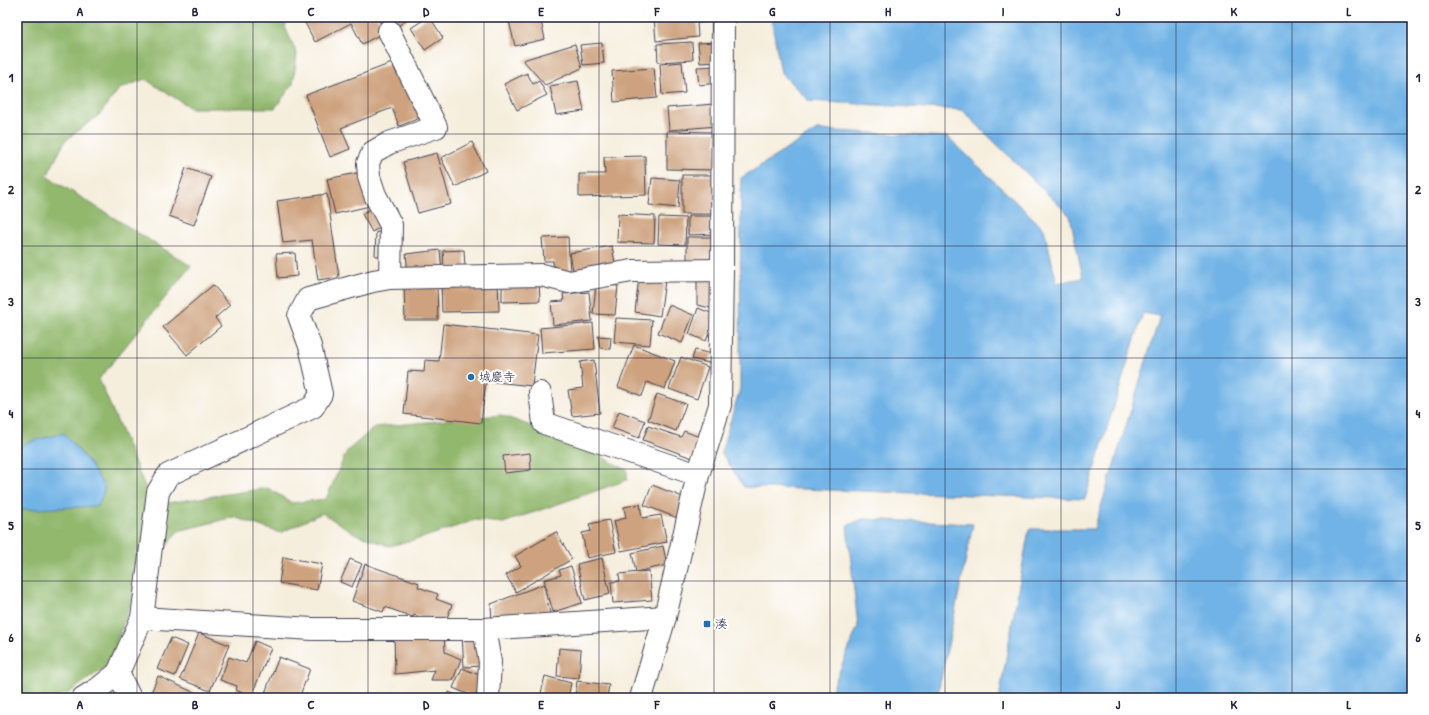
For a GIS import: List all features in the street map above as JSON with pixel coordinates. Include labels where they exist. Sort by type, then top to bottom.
[{"type":"street","points":[[641,698],[664,617],[698,475],[720,405],[723,17]]},
{"type":"street","points":[[389,31],[436,127],[389,143],[373,152],[368,163],[369,177],[375,194],[391,225],[390,278]]},
{"type":"street","points":[[83,698],[118,674],[142,618],[158,492],[168,475],[313,407],[321,394],[310,346],[299,316],[308,299],[373,281],[390,278],[541,275],[569,282],[632,271],[722,270]]},
{"type":"street","points":[[540,393],[544,423],[698,475]]},
{"type":"street","points":[[142,618],[312,629],[484,629],[664,617]]},
{"type":"street","points":[[484,629],[490,662],[488,698]]},
{"type":"street","points":[[118,674],[130,698]]},
{"type":"green space","points":[[17,17],[288,17],[285,27],[297,54],[293,84],[275,108],[191,108],[145,79],[119,89],[100,114],[65,141],[47,176],[191,266],[99,379],[153,505],[268,488],[292,503],[326,499],[347,451],[375,427],[501,415],[574,442],[627,470],[627,480],[503,523],[475,520],[422,538],[389,546],[356,534],[322,513],[280,533],[234,517],[178,531],[137,586],[108,665],[70,692],[53,698],[17,698]]},
{"type":"water","points":[[771,17],[1412,17],[1412,698],[999,698],[1029,529],[1094,529],[1160,316],[1143,313],[1085,499],[744,487],[721,452],[740,389],[741,178],[817,130],[948,137],[1044,229],[1057,283],[1083,278],[1070,216],[962,110],[809,101],[781,73]]},
{"type":"water","points":[[64,433],[90,464],[105,488],[98,506],[17,510],[17,450],[28,442]]},
{"type":"water","points":[[862,519],[973,524],[937,698],[826,698],[831,692],[858,626],[847,526]]},
{"type":"building","points":[[312,17],[377,17],[385,32],[362,44],[351,23],[315,42],[304,21]]},
{"type":"building","points":[[389,17],[410,17],[397,27]]},
{"type":"building","points":[[430,17],[443,38],[425,50],[411,28]]},
{"type":"building","points":[[508,17],[540,17],[545,39],[515,46]]},
{"type":"building","points":[[654,17],[708,17],[708,22],[697,23],[698,37],[656,41]]},
{"type":"building","points":[[692,42],[693,60],[658,62],[657,44]]},
{"type":"building","points":[[716,42],[718,62],[700,63],[698,43]]},
{"type":"building","points":[[602,43],[604,63],[583,65],[580,45]]},
{"type":"building","points":[[575,44],[582,68],[545,85],[523,60]]},
{"type":"building","points":[[682,62],[685,93],[662,95],[660,64]]},
{"type":"building","points":[[392,63],[397,74],[405,71],[423,117],[399,126],[392,108],[341,128],[350,149],[330,157],[306,95]]},
{"type":"building","points":[[717,66],[718,83],[699,85],[697,67]]},
{"type":"building","points":[[654,68],[657,98],[614,102],[612,71]]},
{"type":"building","points":[[527,73],[533,84],[539,81],[547,95],[517,110],[504,84]]},
{"type":"building","points":[[578,81],[584,111],[556,115],[550,86]]},
{"type":"building","points":[[714,104],[717,126],[669,130],[667,108]]},
{"type":"building","points":[[667,131],[716,132],[716,170],[667,169]]},
{"type":"building","points":[[472,142],[486,171],[455,187],[441,158]]},
{"type":"building","points":[[437,153],[451,204],[418,213],[403,162]]},
{"type":"building","points":[[645,156],[646,195],[579,197],[579,174],[605,174],[604,157]]},
{"type":"building","points":[[186,168],[211,177],[194,225],[169,216]]},
{"type":"building","points":[[362,172],[370,206],[335,214],[327,179]]},
{"type":"building","points":[[682,175],[716,175],[716,214],[682,214]]},
{"type":"building","points":[[652,178],[680,180],[678,208],[649,205]]},
{"type":"building","points":[[327,194],[339,277],[318,280],[312,240],[283,243],[277,201]]},
{"type":"building","points":[[375,206],[386,224],[372,232],[362,214]]},
{"type":"building","points":[[618,214],[655,216],[654,243],[617,242]]},
{"type":"building","points":[[688,216],[716,216],[717,234],[688,235]]},
{"type":"building","points":[[659,217],[686,218],[685,245],[658,244]]},
{"type":"building","points":[[376,232],[388,233],[388,255],[375,256]]},
{"type":"building","points":[[568,237],[570,273],[554,274],[553,261],[544,261],[542,238]]},
{"type":"building","points":[[687,237],[716,237],[716,261],[687,261]]},
{"type":"building","points":[[612,246],[616,269],[574,276],[570,253]]},
{"type":"building","points":[[440,250],[442,270],[408,274],[406,254]]},
{"type":"building","points":[[464,250],[465,267],[444,268],[443,251]]},
{"type":"building","points":[[295,253],[297,276],[278,278],[276,254]]},
{"type":"building","points":[[639,277],[665,281],[660,316],[635,312]]},
{"type":"building","points":[[697,277],[714,278],[715,309],[697,305]]},
{"type":"building","points":[[498,281],[499,311],[442,312],[441,283]]},
{"type":"building","points":[[539,281],[540,301],[502,302],[502,282]]},
{"type":"building","points":[[596,284],[618,286],[615,315],[593,314]]},
{"type":"building","points":[[213,285],[230,305],[215,318],[221,326],[187,355],[163,327]]},
{"type":"building","points":[[404,285],[437,285],[438,320],[405,320]]},
{"type":"building","points":[[589,292],[592,321],[553,325],[551,302],[564,301],[563,294]]},
{"type":"building","points":[[669,305],[693,315],[682,343],[658,333]]},
{"type":"building","points":[[698,308],[716,315],[706,341],[689,334]]},
{"type":"building","points":[[616,318],[652,320],[650,345],[614,342]]},
{"type":"building","points":[[593,323],[595,349],[542,353],[540,328]]},
{"type":"building","name":"城慶寺","points":[[443,324],[538,335],[532,386],[486,381],[481,423],[404,414],[408,371],[424,372],[425,360],[439,361]]},
{"type":"building","points":[[598,336],[611,337],[610,349],[600,348]]},
{"type":"building","points":[[634,345],[675,361],[665,389],[647,382],[642,396],[618,387]]},
{"type":"building","points":[[695,350],[712,354],[709,363],[692,359]]},
{"type":"building","points":[[681,357],[708,367],[697,399],[669,389]]},
{"type":"building","points":[[594,360],[600,413],[572,416],[568,390],[583,388],[580,362]]},
{"type":"building","points":[[657,394],[686,404],[676,431],[648,420]]},
{"type":"building","points":[[619,411],[645,421],[639,438],[612,428]]},
{"type":"building","points":[[648,426],[681,437],[684,431],[702,438],[695,459],[643,440]]},
{"type":"building","points":[[530,453],[531,470],[505,473],[503,456]]},
{"type":"building","points":[[652,485],[688,499],[680,519],[644,505]]},
{"type":"building","points":[[640,504],[642,518],[661,515],[667,542],[621,551],[614,521],[626,518],[624,507]]},
{"type":"building","points":[[609,520],[616,552],[587,558],[582,533],[591,531],[589,524]]},
{"type":"building","points":[[556,532],[572,559],[516,592],[506,575],[521,566],[515,556]]},
{"type":"building","points":[[663,546],[667,565],[636,572],[632,553]]},
{"type":"building","points":[[283,557],[322,564],[317,590],[279,583]]},
{"type":"building","points":[[602,558],[610,594],[585,600],[577,564]]},
{"type":"building","points":[[350,559],[362,564],[352,587],[340,582]]},
{"type":"building","points":[[365,564],[419,583],[418,587],[438,594],[436,599],[452,605],[444,625],[414,615],[413,617],[385,607],[383,612],[352,601]]},
{"type":"building","points":[[571,566],[582,603],[553,612],[544,580],[561,575],[559,570]]},
{"type":"building","points":[[649,571],[652,600],[613,603],[611,582],[620,581],[619,574]]},
{"type":"building","points":[[544,584],[550,614],[492,622],[491,604]]},
{"type":"building","points":[[444,632],[445,652],[461,659],[453,680],[431,680],[435,670],[395,674],[394,636]]},
{"type":"building","points":[[199,633],[229,645],[210,691],[180,679]]},
{"type":"building","points":[[480,634],[483,666],[464,667],[462,636]]},
{"type":"building","points":[[171,638],[188,645],[175,676],[157,669]]},
{"type":"building","points":[[255,641],[271,648],[251,697],[236,690],[237,686],[220,680],[229,657],[246,663]]},
{"type":"building","points":[[559,648],[581,650],[579,678],[557,676]]},
{"type":"building","points":[[279,657],[310,669],[299,698],[263,698]]},
{"type":"building","points":[[462,668],[484,677],[475,697],[453,688]]},
{"type":"building","points":[[158,676],[206,698],[149,698]]},
{"type":"building","points":[[545,676],[571,683],[568,698],[540,698]]},
{"type":"building","points":[[577,681],[609,685],[607,698],[575,698]]},
{"type":"building","points":[[449,692],[463,698],[447,698]]},
{"type":"place","name":"城慶寺","points":[[471,377]]},
{"type":"place","name":"湊","points":[[707,624]]}]
